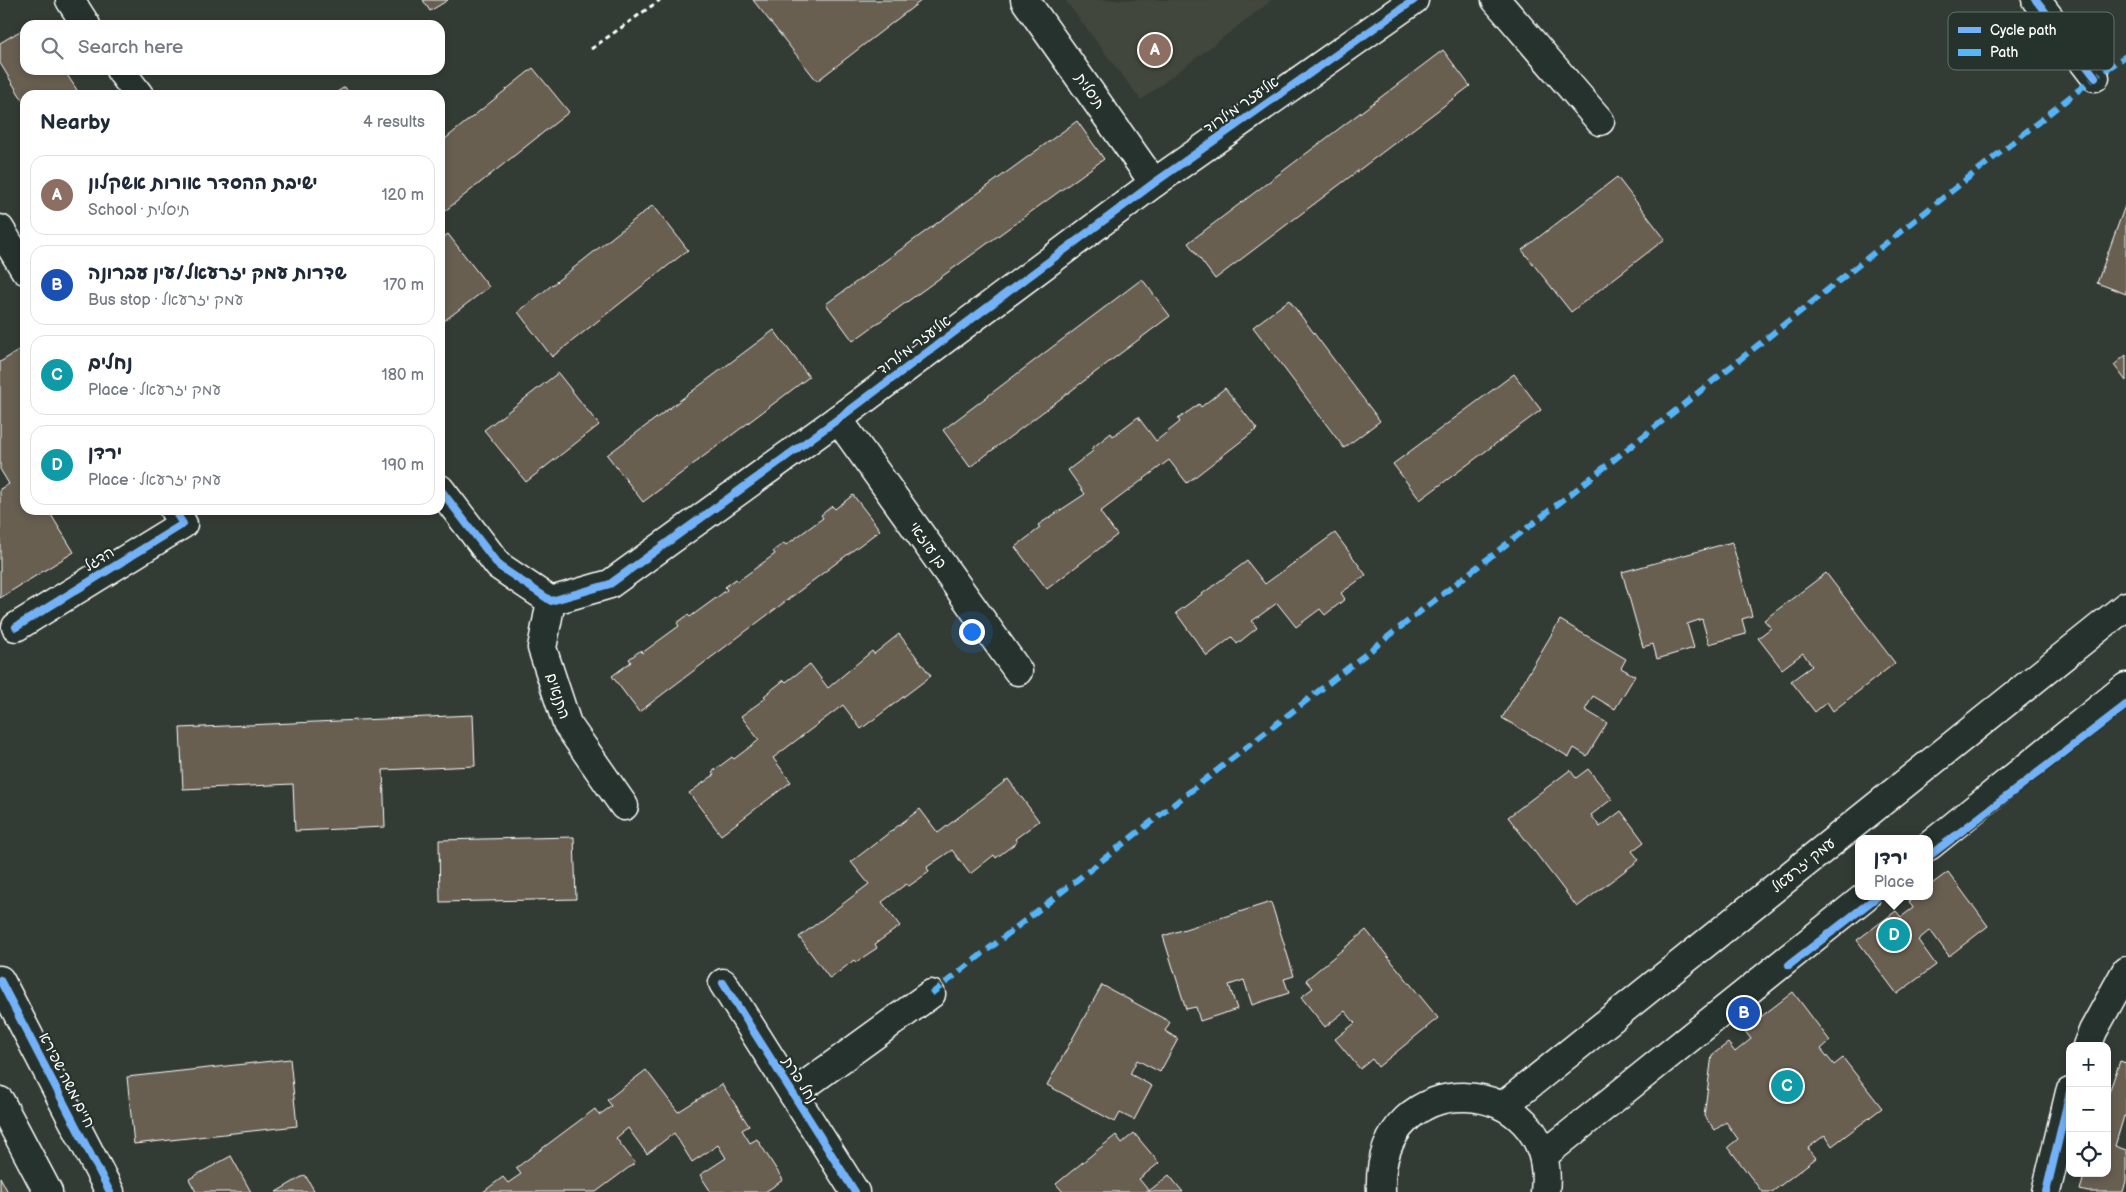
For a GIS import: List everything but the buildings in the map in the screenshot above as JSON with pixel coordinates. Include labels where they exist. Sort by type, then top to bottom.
[{"type":"street","points":[[70,0],[83,20]]},
{"type":"street","name":"תיסלית","points":[[1025,0],[1154,183]]},
{"type":"street","name":"אליעזר מילרוד","points":[[551,601],[610,584],[838,420],[1154,183],[1414,0]]},
{"type":"street","points":[[1496,0],[1600,121]]},
{"type":"street","points":[[2036,0],[2045,12]]},
{"type":"street","points":[[2090,70],[2095,77]]},
{"type":"street","points":[[124,75],[135,90]]},
{"type":"street","points":[[0,230],[20,262]]},
{"type":"street","name":"בן עוזאי","points":[[838,420],[1018,671]]},
{"type":"street","points":[[445,496],[499,566],[551,601]]},
{"type":"street","name":"הדגל","points":[[16,627],[183,524],[177,515]]},
{"type":"street","name":"התנאים","points":[[551,601],[542,648],[567,724],[624,806]]},
{"type":"street","name":"עמק יזרעאל","points":[[1503,1106],[2126,606]]},
{"type":"street","points":[[1933,843],[2126,687]]},
{"type":"street","points":[[1544,1155],[1861,900]]},
{"type":"street","points":[[2089,1042],[2126,971]]},
{"type":"street","name":"חיים משה שפירא","points":[[0,980],[110,1192]]},
{"type":"street","name":"נחל פרת","points":[[723,982],[854,1192]]},
{"type":"street","name":"נחל פרת","points":[[793,1094],[931,994]]},
{"type":"street","points":[[1380,1192],[1380,1171],[1386,1148],[1397,1128],[1414,1112],[1435,1101],[1458,1096],[1481,1098],[1503,1106],[1521,1119],[1534,1135],[1544,1155],[1547,1177],[1545,1192]]},
{"type":"street","points":[[0,1101],[48,1192]]},
{"type":"street","points":[[2046,1192],[2066,1109]]},
{"type":"path","points":[[591,49],[660,0]]},
{"type":"shaded area","points":[[1065,0],[1272,0],[1141,100]]},
{"type":"marked path","points":[[2114,64],[2126,56]]},
{"type":"marked path","points":[[931,994],[1577,489],[2105,70]]},
{"type":"cycle path","points":[[445,496],[499,566],[551,601],[610,584],[838,419],[1154,183],[1414,0]]},
{"type":"cycle path","points":[[2036,0],[2045,12]]},
{"type":"cycle path","points":[[2090,70],[2095,77]]},
{"type":"cycle path","points":[[16,627],[183,524],[177,515]]},
{"type":"cycle path","points":[[1933,853],[2126,705]]},
{"type":"cycle path","points":[[1789,965],[1873,900]]},
{"type":"cycle path","points":[[0,980],[110,1192]]},
{"type":"cycle path","points":[[723,983],[855,1192]]},
{"type":"cycle path","points":[[2046,1192],[2066,1109]]},
{"type":"place","name":"ישיבת ההסדר אורות אשקלון","points":[[1155,50]]},
{"type":"place","name":"ירדן","points":[[1894,935]]},
{"type":"place","name":"שדרות עמק יזרעאל/עין עברונה","points":[[1744,1013]]},
{"type":"place","name":"נחלים","points":[[1787,1086]]}]
